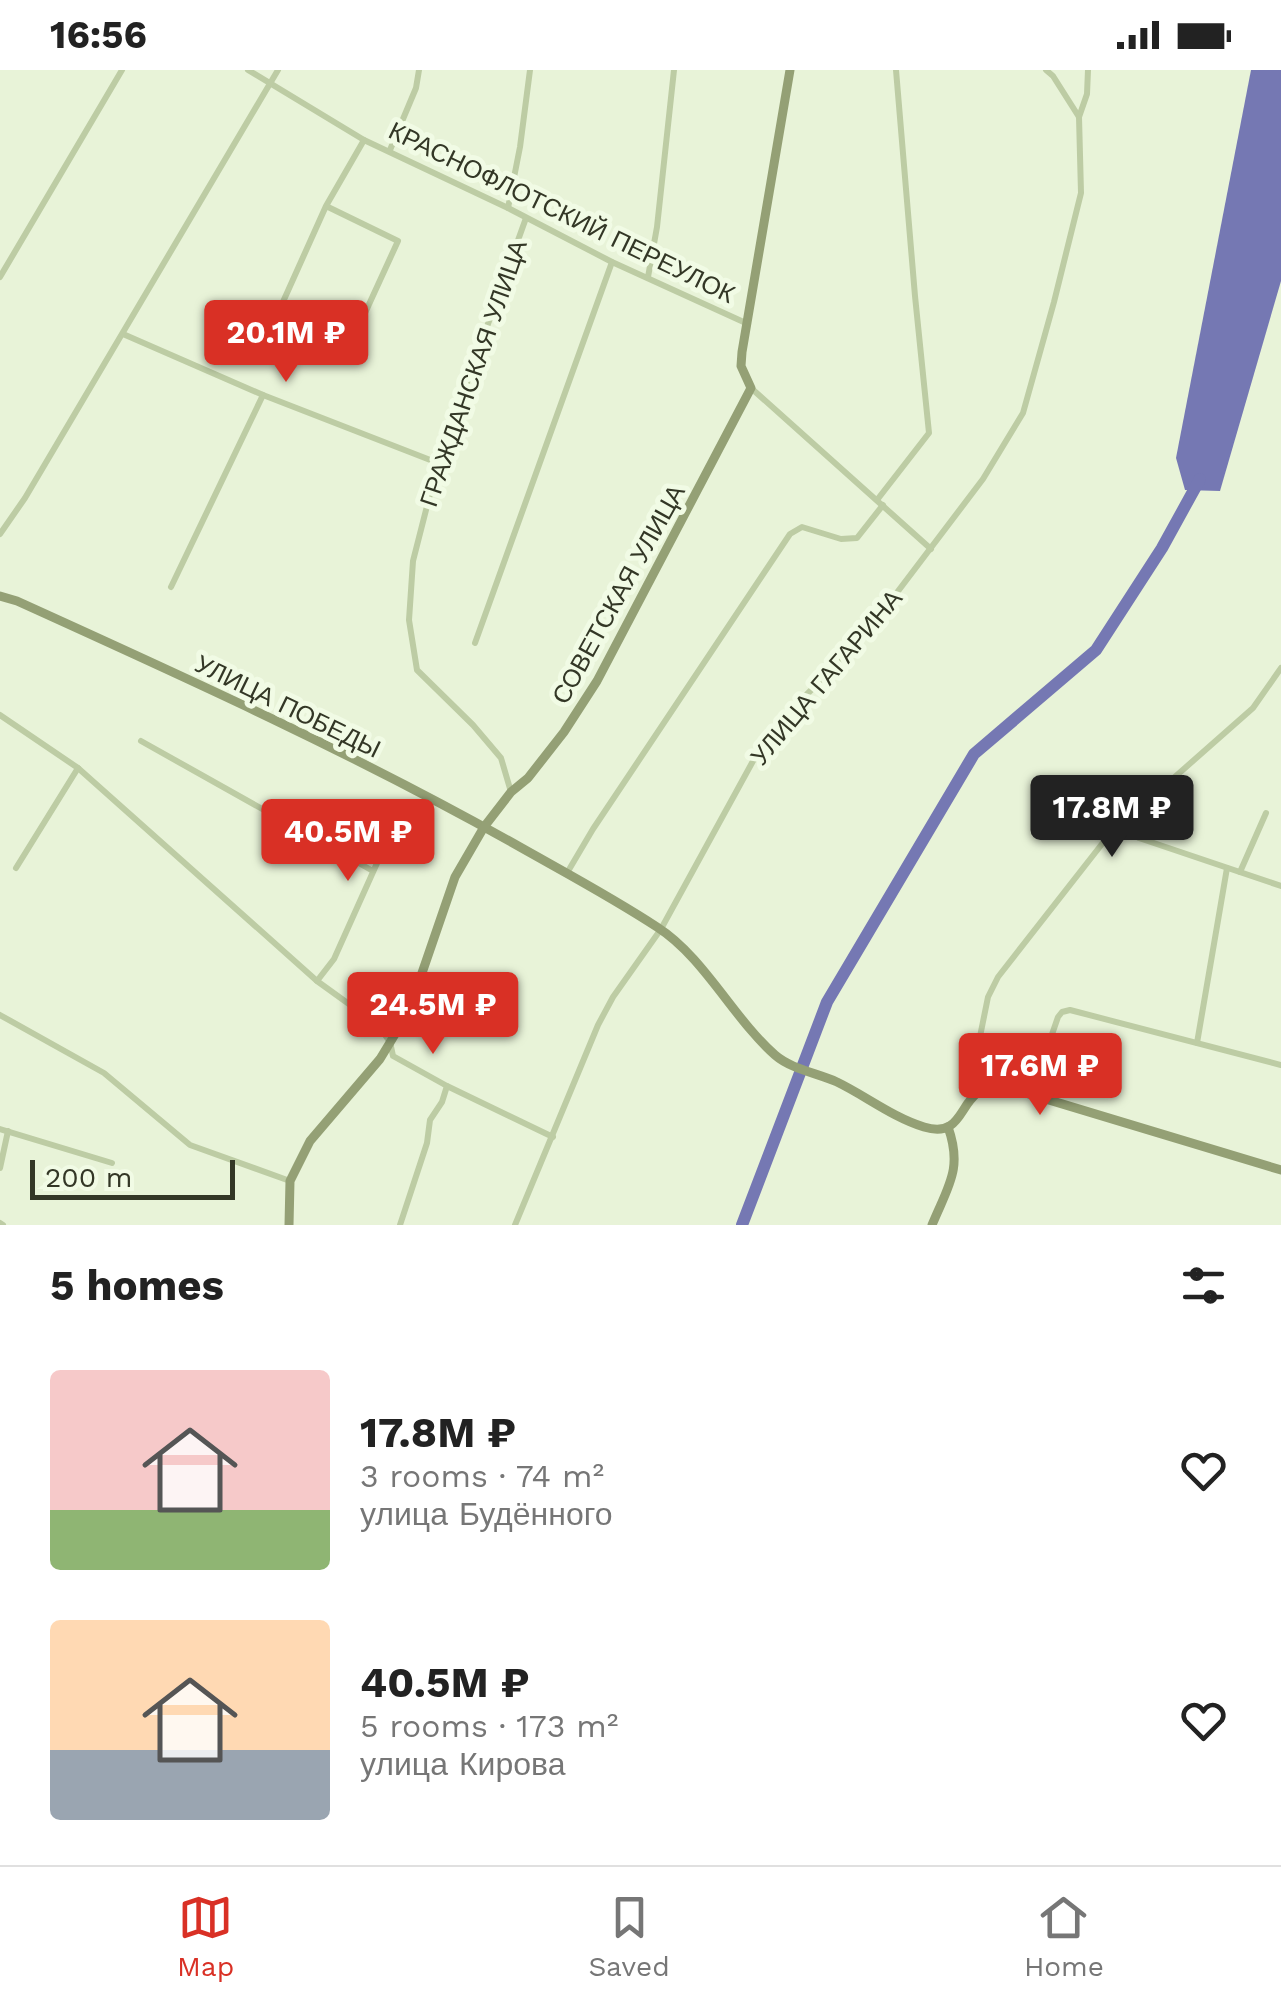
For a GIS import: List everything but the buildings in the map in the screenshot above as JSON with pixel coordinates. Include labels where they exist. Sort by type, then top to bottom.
[{"type":"street","points":[[0,277],[122,70]]},
{"type":"street","name":"КРАСНОФЛОТСКИЙ ПЕРЕУЛОК","points":[[248,70],[364,140],[748,324],[741,366],[751,388]]},
{"type":"street","points":[[0,534],[26,498],[278,70]]},
{"type":"street","points":[[390,150],[416,88],[419,70]]},
{"type":"street","name":"ГРАЖДАНСКАЯ УЛИЦА","points":[[508,208],[530,70]]},
{"type":"street","points":[[648,277],[674,70]]},
{"type":"street","points":[[748,324],[790,70]]},
{"type":"street","points":[[566,873],[790,534],[802,526],[841,539],[857,538],[929,433],[896,70]]},
{"type":"street","points":[[1046,70],[1079,117]]},
{"type":"street","name":"УЛИЦА ГАГАРИНА","points":[[515,1225],[598,1025],[661,929],[753,761],[799,702],[858,644],[983,479],[1023,413],[1081,193],[1079,117],[1088,94],[1088,70]]},
{"type":"street","points":[[326,206],[398,241],[349,348],[278,314],[326,206],[364,140]]},
{"type":"street","name":"ГРАЖДАНСКАЯ УЛИЦА","points":[[511,792],[501,758],[417,670],[409,620],[413,562],[438,463],[526,218]]},
{"type":"street","points":[[474,643],[612,262]]},
{"type":"street","points":[[123,334],[263,396],[438,463]]},
{"type":"street","points":[[751,388],[931,549]]},
{"type":"street","name":"СОВЕТСКАЯ УЛИЦА","points":[[289,1225],[290,1181],[310,1141],[380,1059],[411,1005],[455,877],[484,827],[564,732],[597,681],[751,388]]},
{"type":"street","points":[[172,586],[263,396]]},
{"type":"street","name":"УЛИЦА ПОБЕДЫ","points":[[0,596],[282,723],[484,827],[661,929],[778,1058],[837,1082],[927,1128],[948,1127]]},
{"type":"street","points":[[978,1091],[972,1076],[988,997],[998,977],[1108,835],[1253,708],[1281,668]]},
{"type":"street","points":[[0,715],[78,768],[317,981],[378,1025],[390,1042],[393,1056],[553,1138]]},
{"type":"street","points":[[140,741],[373,871]]},
{"type":"street","points":[[16,868],[78,768]]},
{"type":"street","points":[[317,981],[334,960],[404,802]]},
{"type":"street","points":[[1240,872],[1266,812]]},
{"type":"street","points":[[1120,824],[1139,838],[1281,886]]},
{"type":"street","points":[[1197,1043],[1226,868]]},
{"type":"street","points":[[1031,1095],[1062,1012],[1070,1010],[1281,1065]]},
{"type":"street","points":[[0,1015],[104,1074],[190,1146],[290,1181]]},
{"type":"street","points":[[400,1225],[427,1143],[430,1120],[447,1086]]},
{"type":"street","points":[[932,1225],[956,1165],[948,1127],[978,1091],[992,1086],[1003,1086],[1281,1170]]},
{"type":"street","points":[[0,1168],[4,1130],[112,1164]]},
{"type":"water","points":[[1251,70],[1281,70],[1281,281],[1220,491],[1185,490],[1176,458]]},
{"type":"waterway","points":[[742,1225],[827,1002],[974,754],[1096,650],[1162,548],[1200,479]]}]
